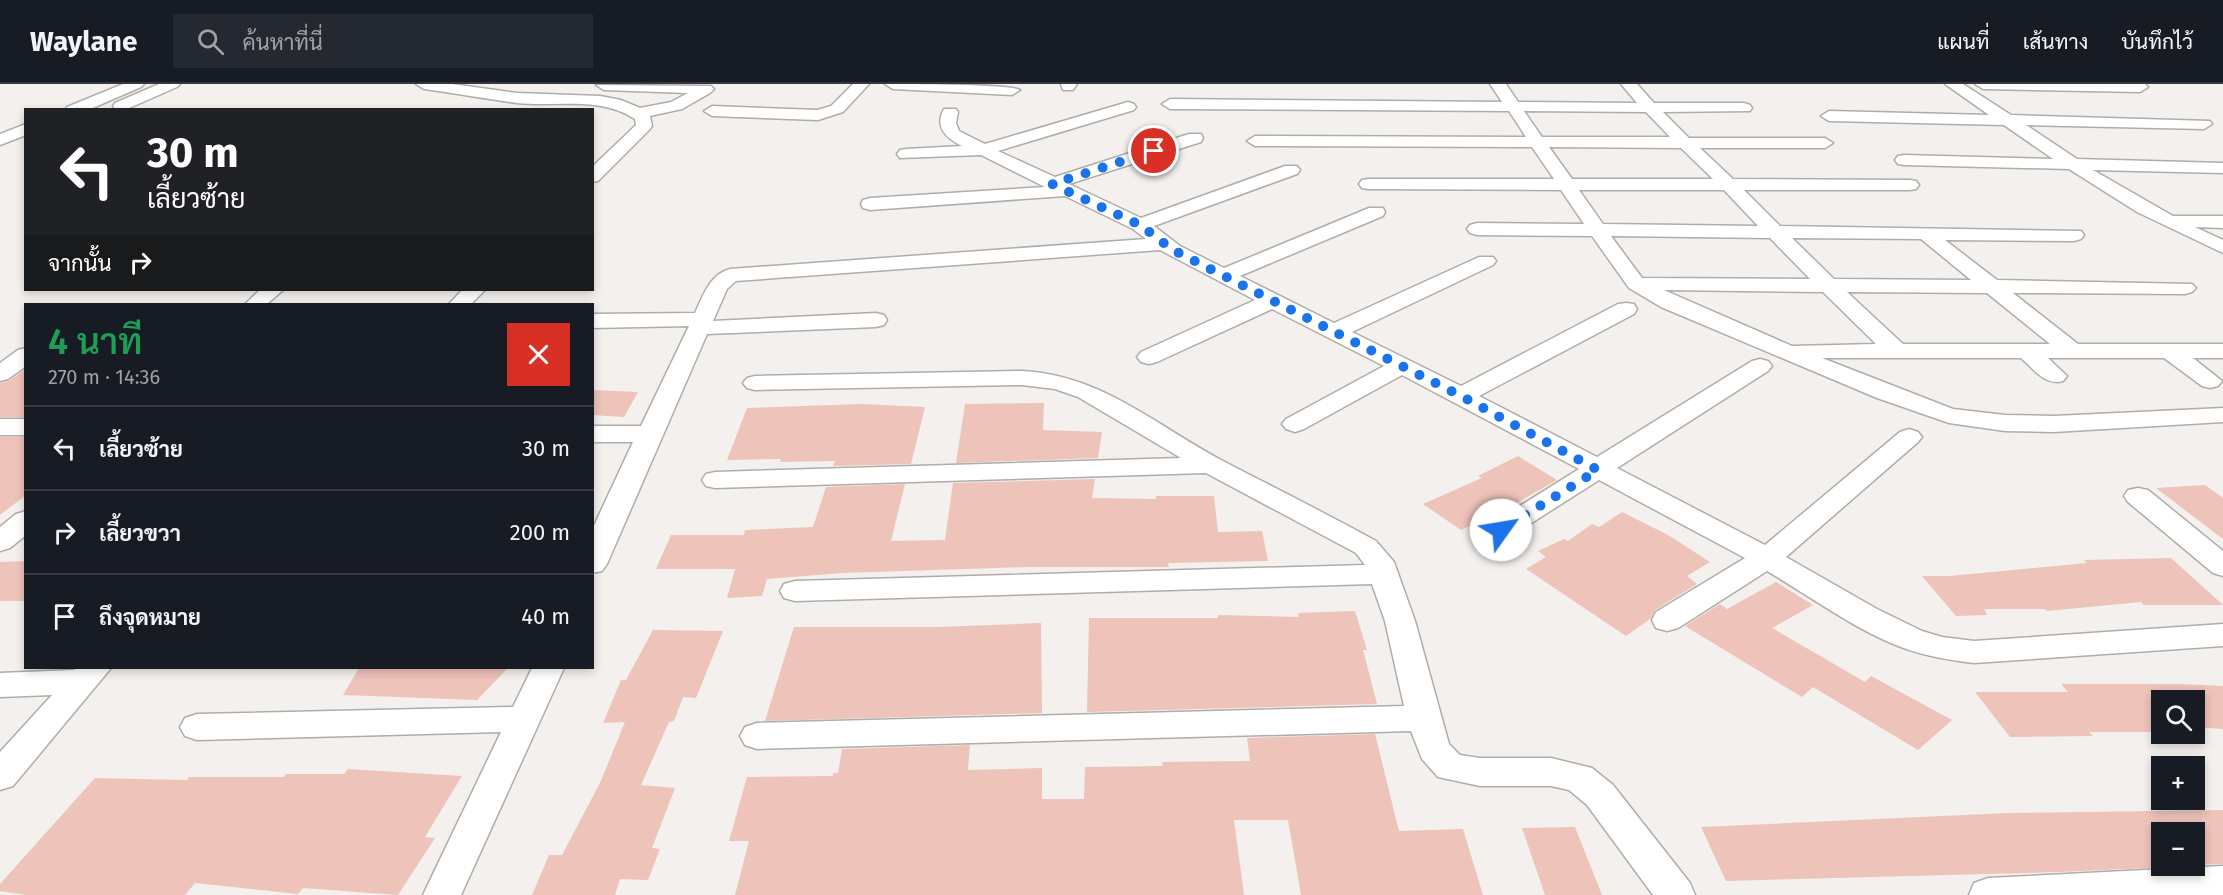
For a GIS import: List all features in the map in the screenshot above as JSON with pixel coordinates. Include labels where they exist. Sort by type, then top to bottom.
[{"type":"street","points":[[78,108],[136,84]]},
{"type":"street","points":[[117,108],[172,84]]},
{"type":"street","points":[[424,84],[465,90],[482,88],[516,91],[615,104],[639,113],[643,117],[644,126],[594,175]]},
{"type":"street","points":[[712,111],[818,115],[837,109],[861,84]]},
{"type":"street","points":[[893,84],[1012,90]]},
{"type":"street","points":[[1498,84],[1636,284],[1669,302],[1949,416],[2005,423],[2054,424],[2223,415]]},
{"type":"street","points":[[1629,84],[1649,108],[1729,185],[1824,284],[1896,351]]},
{"type":"street","points":[[1953,84],[2011,120],[2098,181],[2168,221],[2223,248]]},
{"type":"street","points":[[1983,84],[2140,87]]},
{"type":"street","points":[[604,85],[710,87]]},
{"type":"street","points":[[639,113],[676,106],[710,87]]},
{"type":"street","points":[[516,91],[542,88],[567,98]]},
{"type":"street","points":[[1170,104],[1242,98],[1370,99],[1514,108],[1744,108]]},
{"type":"street","points":[[1370,99],[1399,160]]},
{"type":"street","points":[[906,154],[983,150],[1128,107]]},
{"type":"street","points":[[950,112],[947,125],[950,131],[983,150],[1140,225],[1162,244],[1461,396],[1767,558],[1866,616],[1911,639],[1942,648],[1974,652],[2223,635]]},
{"type":"street","points":[[1829,116],[2204,124]]},
{"type":"street","points":[[0,140],[24,130]]},
{"type":"street","points":[[870,204],[1059,187],[1195,138]]},
{"type":"street","points":[[1255,141],[1825,142]]},
{"type":"street","points":[[0,155],[24,146]]},
{"type":"street","points":[[1904,160],[2223,168]]},
{"type":"street","points":[[1140,225],[1291,170]]},
{"type":"street","points":[[1368,184],[1910,185]]},
{"type":"street","points":[[1225,275],[1376,212]]},
{"type":"street","points":[[2168,221],[2223,222]]},
{"type":"street","points":[[1477,229],[2074,234]]},
{"type":"street","points":[[1925,233],[2072,351]]},
{"type":"street","points":[[594,558],[701,323],[722,280],[730,275],[1162,244]]},
{"type":"street","points":[[1335,331],[1486,261]]},
{"type":"street","points":[[1636,284],[2185,288]]},
{"type":"street","points":[[256,303],[271,291]]},
{"type":"street","points":[[460,303],[473,291]]},
{"type":"street","points":[[1149,357],[1273,300]]},
{"type":"street","points":[[1461,396],[1626,309]]},
{"type":"street","points":[[594,321],[701,323],[876,320]]},
{"type":"street","points":[[0,347],[24,346]]},
{"type":"street","points":[[1785,351],[2223,351]]},
{"type":"street","points":[[2027,351],[2055,376]]},
{"type":"street","points":[[2169,351],[2210,381]]},
{"type":"street","points":[[0,374],[24,356]]},
{"type":"street","points":[[1295,424],[1401,366]]},
{"type":"street","points":[[1501,530],[1760,366]]},
{"type":"street","points":[[755,384],[1046,379],[1065,382],[1087,392],[1211,465],[1366,547],[1379,562],[1400,621],[1434,750],[1450,767],[1480,772],[1551,772],[1579,777],[1600,795],[1676,895]]},
{"type":"street","points":[[0,427],[24,427]]},
{"type":"street","points":[[594,434],[650,434]]},
{"type":"street","points":[[1667,620],[1767,558],[1910,437]]},
{"type":"street","points":[[715,480],[1211,465]]},
{"type":"street","points":[[2138,496],[2223,566]]},
{"type":"street","points":[[795,591],[1383,574]]},
{"type":"street","points":[[442,895],[548,669]]},
{"type":"street","points":[[0,685],[88,675]]},
{"type":"street","points":[[0,776],[88,675]]},
{"type":"street","points":[[757,736],[1424,718]]},
{"type":"street","points":[[197,727],[524,720]]},
{"type":"street","points":[[1988,895],[2223,883]]},
{"type":"building","points":[[24,370],[24,417],[0,417],[0,383],[9,381]]},
{"type":"building","points":[[594,390],[638,392],[624,417],[594,415]]},
{"type":"building","points":[[1044,403],[1043,430],[1102,432],[1098,458],[956,463],[965,404]]},
{"type":"building","points":[[862,404],[925,407],[911,464],[833,466],[835,461],[727,460],[747,408]]},
{"type":"building","points":[[0,437],[24,437],[24,497],[0,515]]},
{"type":"building","points":[[1518,456],[1557,480],[1513,505],[1461,530],[1423,504],[1482,478],[1478,476]]},
{"type":"building","points":[[1095,479],[1092,498],[1156,499],[1156,496],[1214,496],[1218,532],[1262,531],[1268,561],[1168,563],[1169,567],[1028,567],[842,573],[767,579],[762,596],[727,598],[735,569],[656,569],[671,535],[744,535],[745,530],[813,527],[826,487],[905,484],[891,541],[945,540],[953,483]]},
{"type":"building","points":[[2205,485],[2223,498],[2223,539],[2156,488]]},
{"type":"building","points":[[1622,512],[1668,535],[1710,562],[1687,576],[1697,584],[1655,610],[1650,619],[1626,636],[1526,569],[1546,557],[1538,551],[1564,539],[1568,541],[1592,524],[1599,527]]},
{"type":"building","points":[[2171,558],[2223,605],[2144,605],[2141,602],[2047,611],[2045,609],[1984,609],[1987,615],[1956,616],[1922,576],[1950,576],[2087,563],[2084,560]]},
{"type":"building","points":[[24,561],[24,601],[0,601],[0,562]]},
{"type":"building","points":[[1776,582],[1813,605],[1772,628],[1865,682],[1871,676],[1952,720],[1918,750],[1813,687],[1802,697],[1685,626],[1720,604],[1727,609]]},
{"type":"building","points":[[1355,611],[1367,650],[1363,650],[1377,704],[1087,712],[1089,618],[1218,618],[1218,615],[1299,617],[1298,613]]},
{"type":"building","points":[[1041,623],[1042,713],[765,721],[794,627],[936,627]]},
{"type":"building","points":[[653,630],[723,631],[696,698],[683,697],[674,721],[669,722],[641,785],[675,788],[652,848],[660,849],[648,880],[620,879],[615,895],[532,895],[549,855],[562,855],[600,783],[625,722],[603,723],[621,680],[626,680]]},
{"type":"building","points":[[358,669],[507,669],[477,700],[343,695]]},
{"type":"building","points":[[2061,684],[2223,686],[2223,729],[2205,728],[2205,690],[2151,690],[2151,732],[2089,732],[2093,736],[2010,737],[1975,692],[2068,692]]},
{"type":"building","points":[[1375,734],[1399,831],[1463,829],[1483,895],[1301,895],[1288,820],[1234,820],[1244,895],[735,895],[749,841],[729,841],[747,777],[833,776],[833,773],[838,773],[842,749],[970,745],[968,770],[1042,768],[1042,799],[1084,799],[1085,767],[1163,766],[1162,762],[1250,761],[1247,738]]},
{"type":"building","points":[[348,769],[462,776],[425,837],[435,838],[398,895],[303,888],[298,894],[195,883],[185,895],[26,895],[0,891],[0,884],[95,778],[187,780],[189,777],[284,777],[286,774],[344,774]]},
{"type":"building","points":[[2223,810],[2223,864],[2205,865],[2205,822],[2151,822],[2151,868],[1726,881],[1701,827],[2008,813]]},
{"type":"building","points":[[1575,827],[1602,895],[1545,895],[1522,828]]},
{"type":"route","points":[[1154,151],[1052,184],[1140,225],[1162,244],[1187,258],[1335,331],[1598,470],[1501,530]]}]
